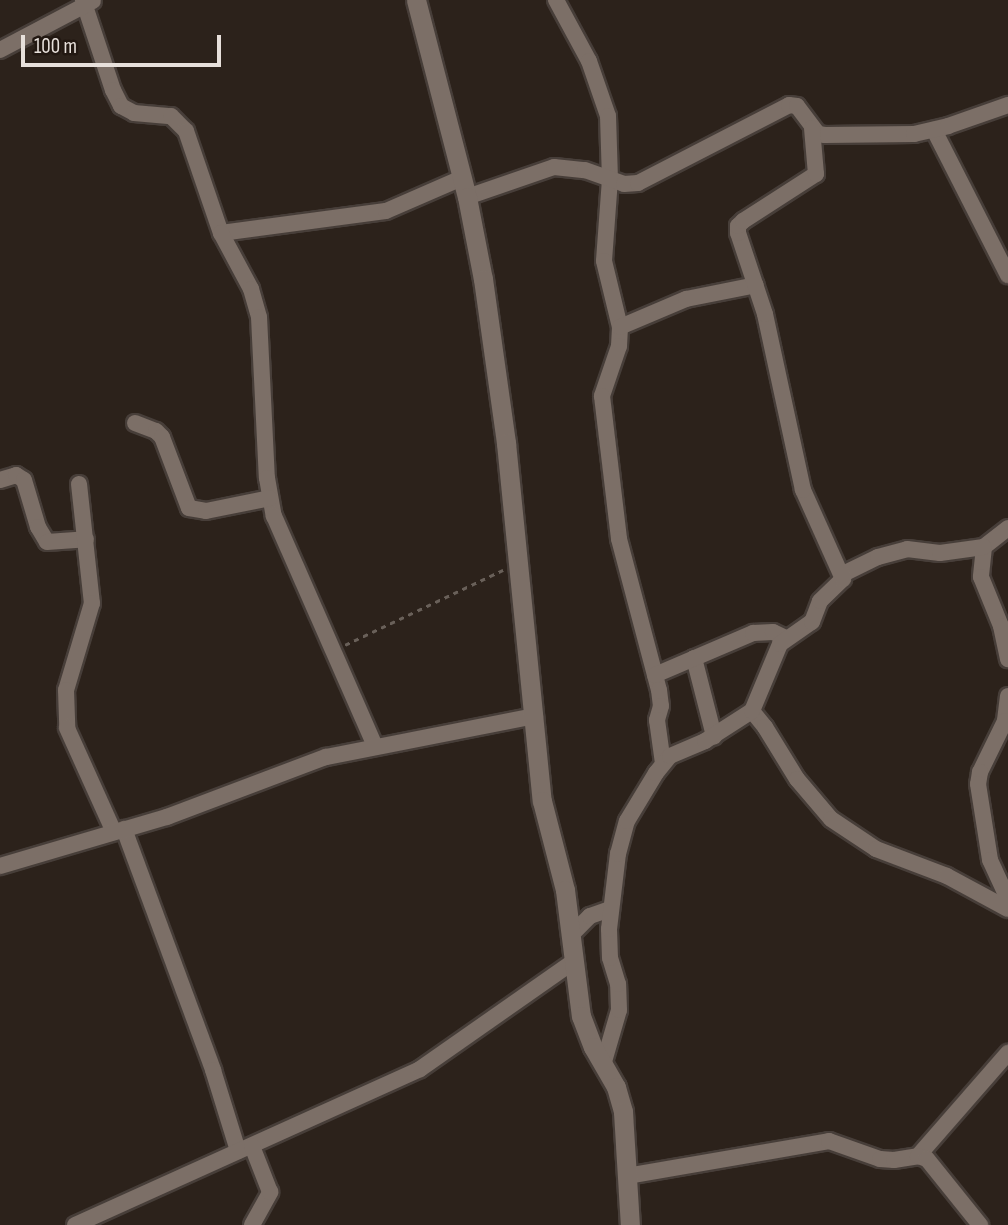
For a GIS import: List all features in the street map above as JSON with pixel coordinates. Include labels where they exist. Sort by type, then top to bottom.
[{"type":"street","points":[[416,0],[464,188],[493,344],[545,817],[563,878],[581,1016],[616,1087],[623,1112],[630,1225]]},
{"type":"street","points":[[555,0],[589,61],[608,116],[610,179],[604,261],[620,327],[619,346],[602,396],[620,539],[660,699],[657,720],[663,763]]},
{"type":"street","points":[[0,50],[88,2],[113,90],[121,106],[134,113],[171,116],[186,131],[221,233],[251,289],[260,317],[270,498],[282,541],[374,746]]},
{"type":"street","points":[[221,233],[386,211],[464,188],[554,167],[585,170],[624,184],[638,183],[789,105],[803,111],[812,128],[818,134],[825,135],[898,135],[934,130],[1008,105]]},
{"type":"street","points":[[812,128],[816,174],[738,226],[785,400],[803,490],[821,535],[843,574]]},
{"type":"street","points":[[934,130],[1008,275]]},
{"type":"street","points":[[620,327],[686,299],[756,285]]},
{"type":"street","points":[[135,423],[156,430],[162,437],[189,508],[206,511],[270,498]]},
{"type":"street","points":[[0,480],[16,475],[24,480],[38,527],[47,542],[86,539]]},
{"type":"street","points":[[79,484],[92,603],[70,672],[65,714],[70,740],[119,831],[245,1148],[270,1192],[252,1225]]},
{"type":"street","points":[[603,1065],[620,998],[610,958],[610,909],[618,854],[627,821],[663,763],[714,736],[751,711],[780,644],[813,622],[820,601],[839,584],[843,574],[878,557],[906,549],[940,553],[984,547],[1008,528]]},
{"type":"street","points":[[984,547],[981,577],[1007,650]]},
{"type":"street","points":[[655,675],[753,633],[773,632],[786,638]]},
{"type":"street","points":[[694,658],[714,736]]},
{"type":"street","points":[[1007,899],[990,860],[978,784],[985,760],[1006,721],[1008,696]]},
{"type":"street","points":[[751,711],[765,727],[797,779],[831,820],[876,849],[1007,899]]},
{"type":"street","points":[[0,866],[190,809],[312,762],[374,746],[535,716]]},
{"type":"street","points":[[571,934],[590,916],[610,909]]},
{"type":"street","points":[[75,1225],[420,1069],[573,961]]},
{"type":"street","points":[[627,1176],[816,1141],[839,1144],[880,1159],[918,1156],[1008,1053]]},
{"type":"street","points":[[918,1156],[935,1167],[980,1225]]},
{"type":"path","points":[[332,650],[517,564]]}]
